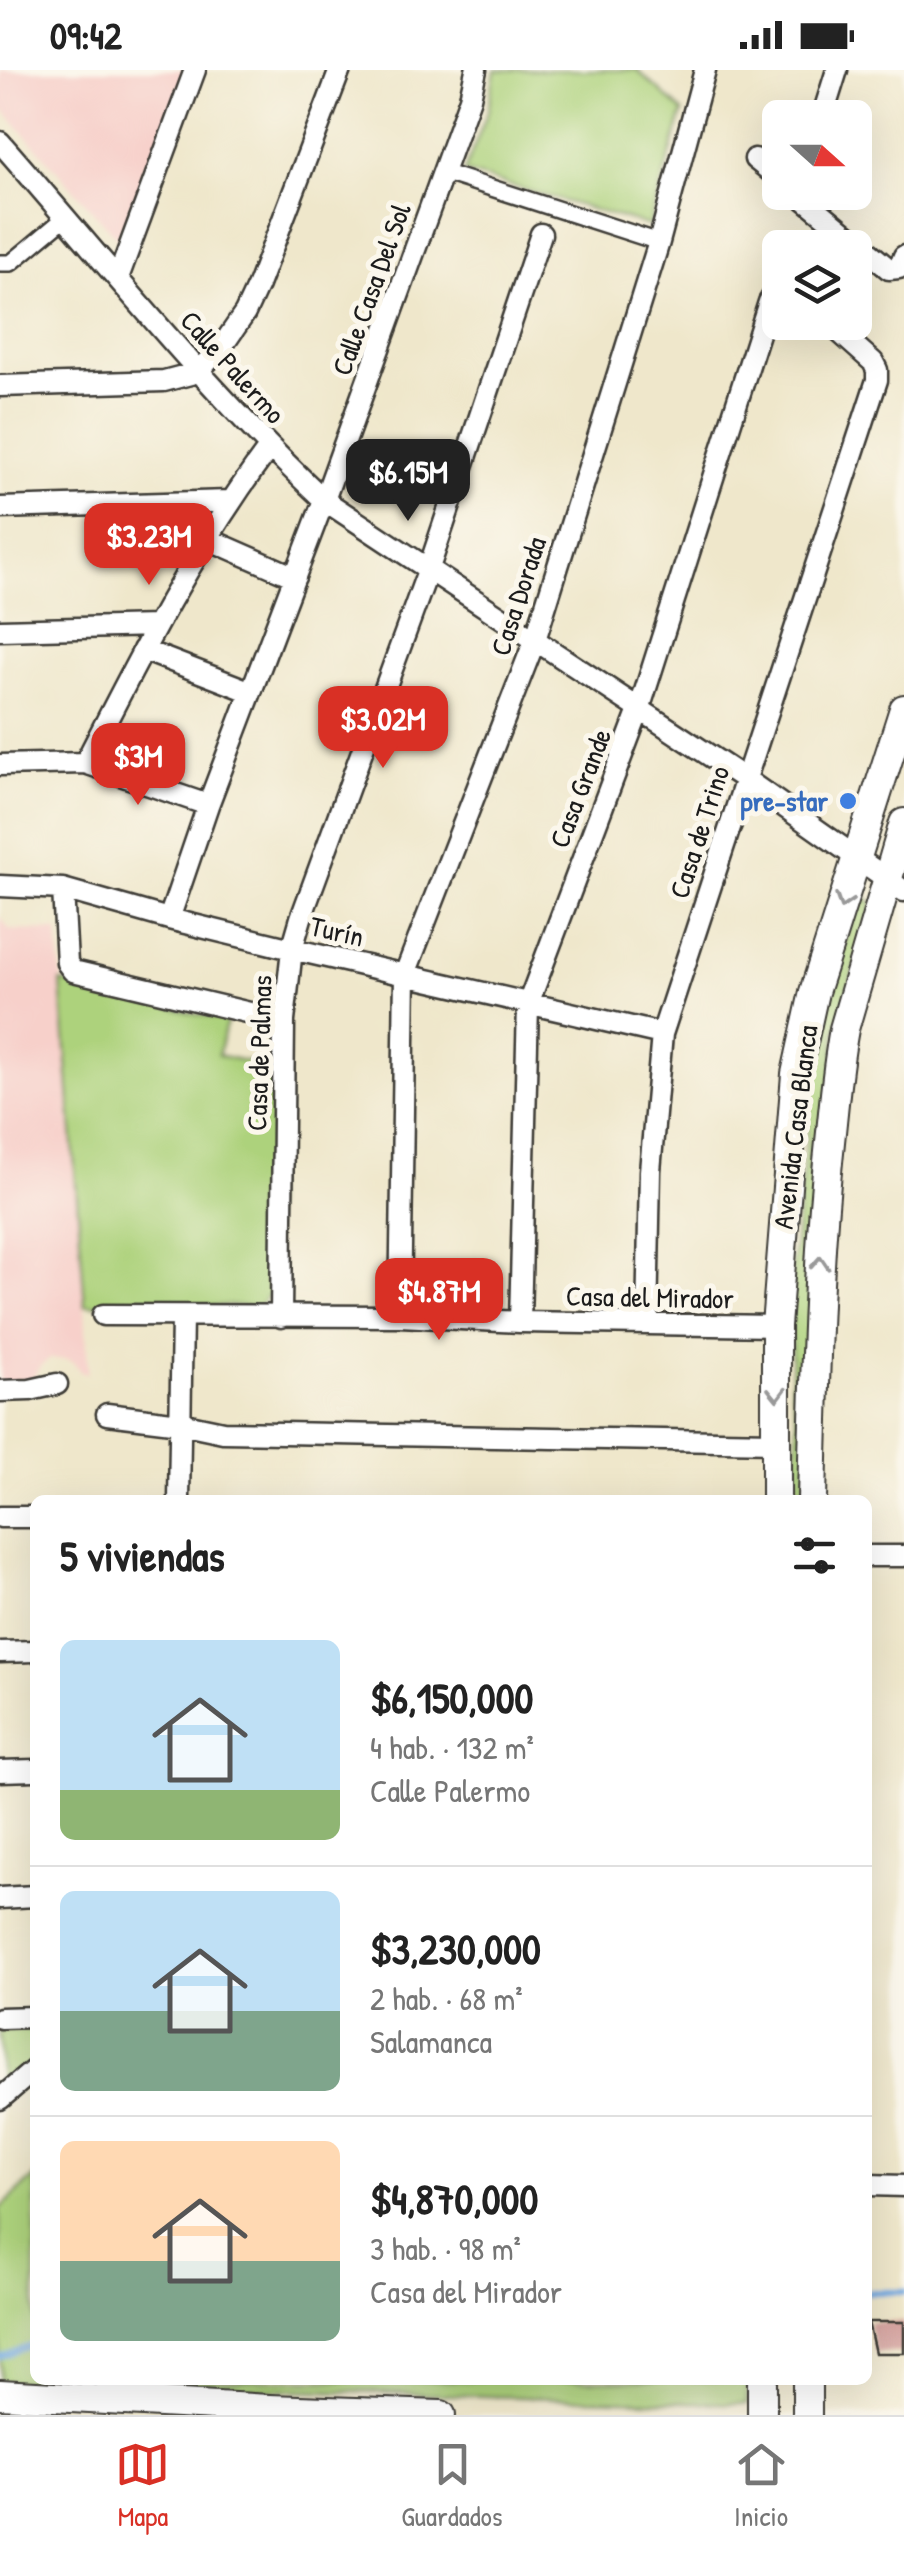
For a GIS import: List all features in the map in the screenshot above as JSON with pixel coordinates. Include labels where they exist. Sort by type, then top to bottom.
[{"type":"street","points":[[118,278],[195,70]]},
{"type":"street","points":[[0,386],[150,382],[198,372],[245,313],[340,70]]},
{"type":"street","name":"Calle Casa Del Sol","points":[[170,919],[208,804],[470,98],[476,70]]},
{"type":"street","name":"Casa Dorada","points":[[400,1316],[405,974],[534,640],[659,242],[705,70]]},
{"type":"street","points":[[828,100],[837,70]]},
{"type":"street","name":"Calle Palermo","points":[[0,142],[198,372],[324,500],[745,780],[895,885]]},
{"type":"street","points":[[755,158],[762,164]]},
{"type":"street","points":[[442,172],[659,242]]},
{"type":"street","points":[[818,210],[889,269],[900,263]]},
{"type":"street","points":[[0,263],[11,264],[66,217]]},
{"type":"street","name":"Casa de Palmas","points":[[281,1317],[284,1021],[292,949],[430,568],[540,234]]},
{"type":"street","name":"Casa Grande","points":[[520,1322],[528,1004],[640,710],[762,327]]},
{"type":"street","name":"Casa de Trino","points":[[647,1324],[650,1171],[662,1034],[877,380],[873,362],[848,340]]},
{"type":"street","points":[[84,763],[206,538],[269,448]]},
{"type":"street","points":[[0,508],[229,501]]},
{"type":"street","points":[[206,538],[295,577]]},
{"type":"street","points":[[0,630],[156,626]]},
{"type":"street","points":[[143,650],[250,691]]},
{"type":"street","name":"Avenida Casa Blanca","points":[[776,1495],[776,1326],[796,1074],[814,992],[904,708]]},
{"type":"street","points":[[0,765],[84,763],[208,804]]},
{"type":"street","name":"Avenida Casa Blanca","points":[[812,1495],[817,1300],[839,1053],[844,1028],[895,885],[904,823]]},
{"type":"street","name":"Turín","points":[[0,886],[63,889],[292,949],[662,1034]]},
{"type":"street","points":[[63,889],[67,963],[72,971],[284,1021]]},
{"type":"street","name":"Casa del Mirador","points":[[103,1315],[400,1316],[776,1326]]},
{"type":"street","points":[[179,1495],[182,1317]]},
{"type":"street","points":[[0,1391],[56,1384]]},
{"type":"street","points":[[107,1414],[224,1432],[778,1442]]},
{"type":"street","points":[[0,1517],[30,1517]]},
{"type":"street","points":[[872,1556],[904,1556]]},
{"type":"street","points":[[0,1652],[30,1651]]},
{"type":"street","points":[[0,1771],[30,1770]]},
{"type":"street","points":[[0,1898],[30,1896]]},
{"type":"street","points":[[0,2018],[30,2017]]},
{"type":"street","points":[[0,2098],[30,2073]]},
{"type":"street","points":[[872,2185],[904,2186]]},
{"type":"street","points":[[762,2385],[762,2415]]},
{"type":"street","points":[[807,2385],[808,2415]]},
{"type":"street","points":[[0,2394],[269,2410],[441,2415]]},
{"type":"shaded area","points":[[0,70],[188,70],[123,245],[0,106]]},
{"type":"shaded area","points":[[0,917],[10,930],[58,931],[85,1305],[88,1373],[66,1359],[50,1359],[41,1365],[32,1384],[0,1384]]},
{"type":"green space","points":[[495,70],[637,70],[683,112],[649,226],[464,172],[488,111]]},
{"type":"green space","points":[[859,893],[873,903],[836,1031],[805,1491],[797,1491],[797,1419],[791,1391],[792,1266],[817,1044]]},
{"type":"green space","points":[[61,982],[227,1021],[218,1055],[274,1068],[272,1291],[259,1306],[85,1305]]},
{"type":"green space","points":[[30,2030],[30,2064],[0,2091],[0,2031]]},
{"type":"green space","points":[[30,2181],[30,2382],[0,2381],[0,2209]]},
{"type":"green space","points":[[130,2385],[747,2385],[747,2404]]},
{"type":"building","points":[[872,2322],[904,2322],[904,2353],[875,2353]]},
{"type":"waterway","points":[[872,2292],[904,2292]]},
{"type":"waterway","points":[[0,2357],[30,2346]]},
{"type":"place","name":"pre-star","points":[[848,801]]}]
